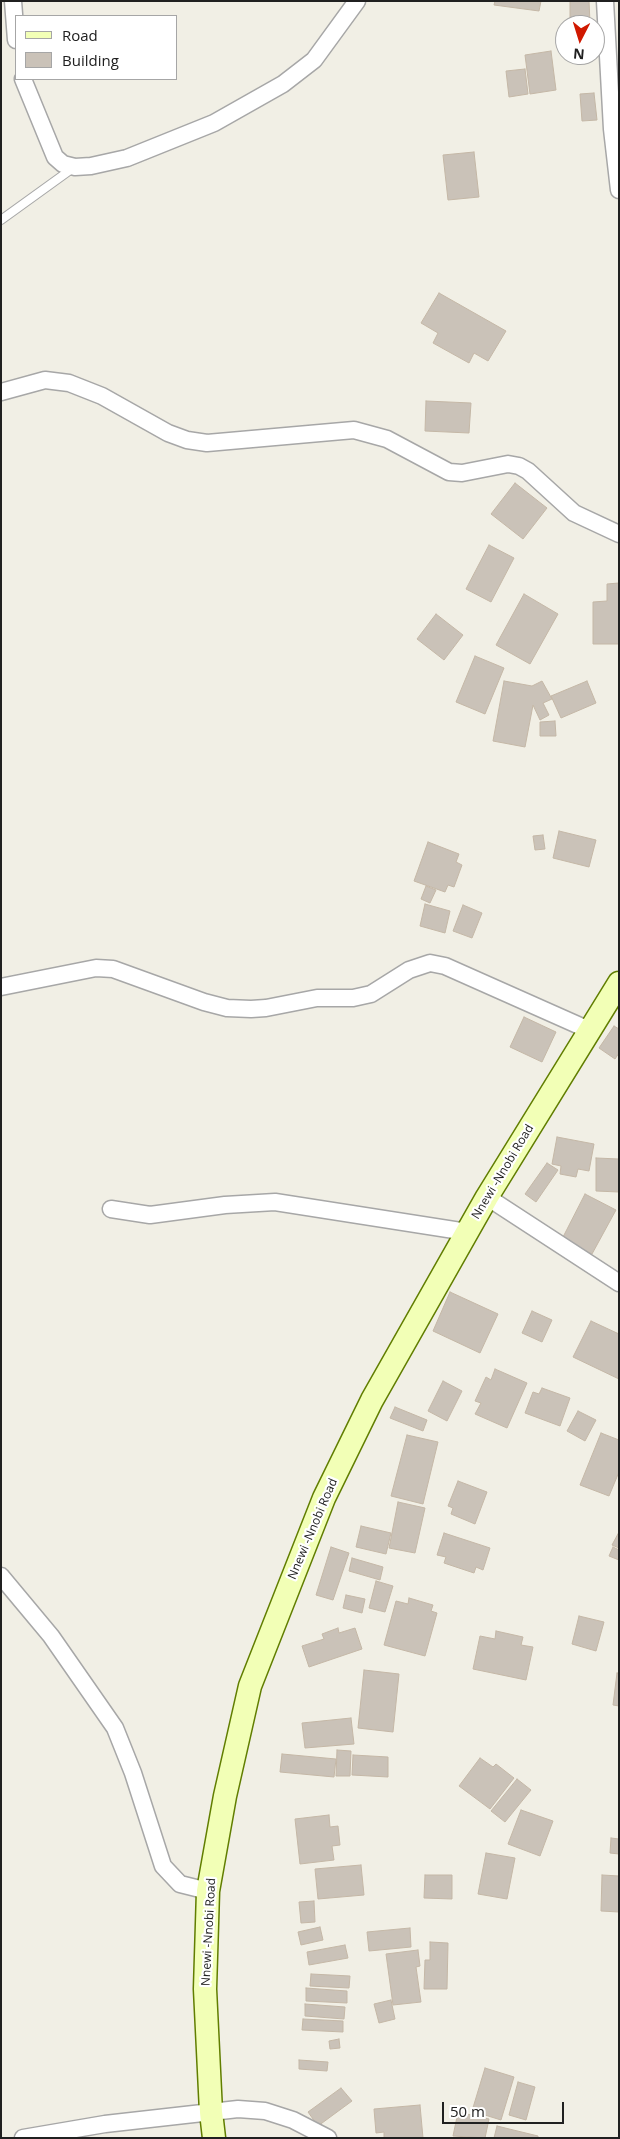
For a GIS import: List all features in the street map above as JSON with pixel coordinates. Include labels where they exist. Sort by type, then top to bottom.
[{"type":"main road","name":"Nnewi -Nnobi Road","points":[[214,2138],[210,2112],[206,1989],[208,1891],[225,1796],[250,1686],[324,1498],[372,1400],[487,1197],[619,984]]},
{"type":"street","points":[[13,1],[15,27]]},
{"type":"street","points":[[23,80],[55,157],[63,164],[75,167],[127,158],[214,123],[283,84],[314,60],[357,1]]},
{"type":"street","points":[[605,1],[612,129],[619,190]]},
{"type":"street","points":[[1,392],[45,380],[69,383],[102,396],[168,433],[187,440],[214,442],[354,430],[386,439],[449,472],[462,474],[508,464],[519,466],[528,471],[574,513],[619,534]]},
{"type":"street","points":[[1,987],[53,979],[96,968],[113,969],[204,1002],[227,1008],[251,1009],[317,998],[353,998],[371,994],[409,970],[430,963],[446,966],[589,1030]]},
{"type":"street","points":[[487,1197],[619,1283]]},
{"type":"street","points":[[111,1209],[150,1215],[225,1205],[275,1202],[467,1232]]},
{"type":"street","points":[[1,1576],[52,1636],[115,1728],[133,1773],[162,1866],[180,1884],[208,1891]]},
{"type":"street","points":[[24,2138],[105,2124],[238,2109],[265,2111],[294,2120],[328,2138]]},
{"type":"lane","points":[[1,220],[75,167]]},
{"type":"building","points":[[495,1],[541,1],[539,11],[494,5]]},
{"type":"building","points":[[570,1],[589,1],[590,15],[570,15]]},
{"type":"building","points":[[551,51],[556,90],[530,94],[525,55]]},
{"type":"building","points":[[525,69],[528,94],[509,97],[506,71]]},
{"type":"building","points":[[594,93],[597,120],[582,121],[580,94]]},
{"type":"building","points":[[474,152],[479,197],[448,200],[443,155]]},
{"type":"building","points":[[439,293],[506,331],[488,361],[474,353],[469,363],[433,343],[438,333],[421,323]]},
{"type":"building","points":[[426,401],[471,403],[469,433],[425,431]]},
{"type":"building","points":[[515,483],[547,508],[523,539],[491,514]]},
{"type":"building","points":[[489,545],[514,558],[491,602],[466,589]]},
{"type":"building","points":[[619,583],[619,644],[593,644],[593,602],[607,601],[607,584]]},
{"type":"building","points":[[524,594],[558,614],[530,664],[496,645]]},
{"type":"building","points":[[436,614],[463,635],[444,660],[417,639]]},
{"type":"building","points":[[475,656],[504,668],[485,714],[456,702]]},
{"type":"building","points":[[504,681],[532,686],[542,681],[552,699],[543,703],[549,715],[540,720],[533,705],[525,747],[493,741]]},
{"type":"building","points":[[587,681],[596,703],[561,718],[551,696]]},
{"type":"building","points":[[555,721],[556,736],[540,736],[540,722]]},
{"type":"building","points":[[559,831],[596,840],[589,867],[553,858]]},
{"type":"building","points":[[543,835],[545,849],[535,850],[533,836]]},
{"type":"building","points":[[428,842],[459,854],[456,862],[462,865],[454,887],[448,885],[445,892],[414,881]]},
{"type":"building","points":[[426,886],[436,890],[430,903],[421,899]]},
{"type":"building","points":[[425,904],[450,911],[445,933],[420,926]]},
{"type":"building","points":[[463,905],[482,913],[472,938],[453,931]]},
{"type":"building","points":[[524,1017],[556,1032],[542,1062],[510,1047]]},
{"type":"building","points":[[614,1026],[619,1029],[619,1053],[615,1059],[599,1048]]},
{"type":"building","points":[[557,1137],[594,1144],[589,1171],[578,1169],[576,1177],[560,1174],[561,1166],[552,1164]]},
{"type":"building","points":[[596,1158],[619,1159],[619,1192],[596,1191]]},
{"type":"building","points":[[547,1163],[558,1170],[536,1202],[525,1194]]},
{"type":"building","points":[[585,1194],[616,1210],[592,1254],[562,1239]]},
{"type":"building","points":[[450,1292],[498,1314],[480,1353],[433,1331]]},
{"type":"building","points":[[532,1311],[552,1320],[542,1342],[522,1333]]},
{"type":"building","points":[[591,1321],[619,1334],[619,1379],[573,1357]]},
{"type":"building","points":[[495,1369],[527,1383],[507,1428],[475,1414],[481,1403],[475,1401],[486,1377],[491,1380]]},
{"type":"building","points":[[443,1381],[462,1391],[447,1421],[428,1411]]},
{"type":"building","points":[[542,1388],[570,1398],[560,1426],[525,1413],[533,1392],[539,1394]]},
{"type":"building","points":[[395,1407],[427,1420],[423,1431],[390,1418]]},
{"type":"building","points":[[578,1411],[596,1420],[585,1441],[567,1431]]},
{"type":"building","points":[[601,1433],[619,1440],[619,1472],[609,1496],[580,1485]]},
{"type":"building","points":[[407,1435],[438,1442],[423,1504],[391,1496]]},
{"type":"building","points":[[458,1481],[487,1492],[475,1524],[451,1514],[453,1508],[448,1506]]},
{"type":"building","points":[[398,1502],[425,1508],[415,1553],[389,1548]]},
{"type":"building","points":[[361,1526],[391,1533],[386,1554],[356,1547]]},
{"type":"building","points":[[619,1532],[619,1548],[612,1545]]},
{"type":"building","points":[[444,1533],[490,1548],[483,1570],[476,1567],[474,1573],[444,1563],[446,1557],[437,1555]]},
{"type":"building","points":[[331,1547],[349,1553],[333,1600],[316,1595]]},
{"type":"building","points":[[613,1547],[619,1550],[619,1560],[609,1556]]},
{"type":"building","points":[[352,1558],[383,1567],[380,1580],[349,1571]]},
{"type":"building","points":[[376,1581],[393,1586],[385,1612],[369,1608]]},
{"type":"building","points":[[346,1595],[365,1599],[362,1613],[343,1608]]},
{"type":"building","points":[[409,1598],[433,1605],[431,1611],[437,1613],[425,1656],[384,1645],[396,1601],[408,1604]]},
{"type":"building","points":[[579,1616],[604,1622],[596,1651],[572,1644]]},
{"type":"building","points":[[338,1628],[339,1633],[355,1628],[362,1649],[309,1667],[302,1646],[324,1639],[322,1634]]},
{"type":"building","points":[[496,1631],[523,1637],[521,1645],[533,1647],[526,1680],[473,1669],[480,1636],[495,1639]]},
{"type":"building","points":[[364,1670],[399,1674],[393,1732],[358,1728]]},
{"type":"building","points":[[617,1673],[619,1673],[619,1706],[613,1705]]},
{"type":"building","points":[[351,1718],[354,1744],[305,1748],[302,1723]]},
{"type":"building","points":[[337,1750],[351,1751],[350,1776],[336,1776]]},
{"type":"building","points":[[282,1754],[336,1759],[334,1777],[280,1772]]},
{"type":"building","points":[[353,1755],[388,1757],[388,1777],[352,1775]]},
{"type":"building","points":[[480,1758],[493,1767],[496,1764],[514,1778],[490,1809],[459,1786]]},
{"type":"building","points":[[517,1779],[531,1790],[505,1822],[491,1811]]},
{"type":"building","points":[[521,1810],[553,1821],[540,1856],[508,1844]]},
{"type":"building","points":[[329,1815],[330,1827],[338,1826],[340,1845],[332,1846],[334,1860],[300,1864],[295,1819]]},
{"type":"building","points":[[611,1838],[619,1839],[619,1854],[610,1853]]},
{"type":"building","points":[[486,1853],[515,1858],[507,1899],[478,1894]]},
{"type":"building","points":[[361,1865],[364,1895],[318,1899],[315,1869]]},
{"type":"building","points":[[425,1875],[452,1875],[452,1899],[424,1898]]},
{"type":"building","points":[[602,1875],[619,1876],[619,1912],[601,1911]]},
{"type":"building","points":[[314,1901],[315,1922],[301,1923],[299,1902]]},
{"type":"building","points":[[320,1927],[323,1940],[301,1945],[298,1932]]},
{"type":"building","points":[[410,1928],[411,1947],[369,1951],[367,1932]]},
{"type":"building","points":[[430,1942],[448,1943],[447,1989],[424,1989],[425,1960],[430,1960]]},
{"type":"building","points":[[345,1945],[348,1958],[309,1965],[307,1952]]},
{"type":"building","points":[[418,1950],[420,1966],[416,1967],[421,2002],[393,2005],[386,1954]]},
{"type":"building","points":[[311,1974],[350,1976],[349,1988],[310,1986]]},
{"type":"building","points":[[306,1988],[347,1991],[347,2003],[306,2001]]},
{"type":"building","points":[[391,2000],[395,2019],[379,2023],[374,2004]]},
{"type":"building","points":[[305,2004],[345,2007],[344,2019],[305,2016]]},
{"type":"building","points":[[303,2019],[343,2021],[343,2032],[302,2030]]},
{"type":"building","points":[[339,2039],[340,2048],[330,2049],[329,2041]]},
{"type":"building","points":[[299,2060],[328,2062],[327,2071],[299,2069]]},
{"type":"building","points":[[485,2068],[514,2077],[501,2120],[472,2111]]},
{"type":"building","points":[[518,2082],[535,2087],[526,2120],[509,2115]]},
{"type":"building","points":[[341,2088],[352,2101],[318,2126],[308,2112]]},
{"type":"building","points":[[420,2105],[423,2138],[384,2138],[384,2132],[376,2133],[374,2109]]},
{"type":"building","points":[[458,2112],[489,2119],[485,2138],[453,2136]]},
{"type":"building","points":[[497,2126],[538,2136],[538,2138],[494,2138]]}]
